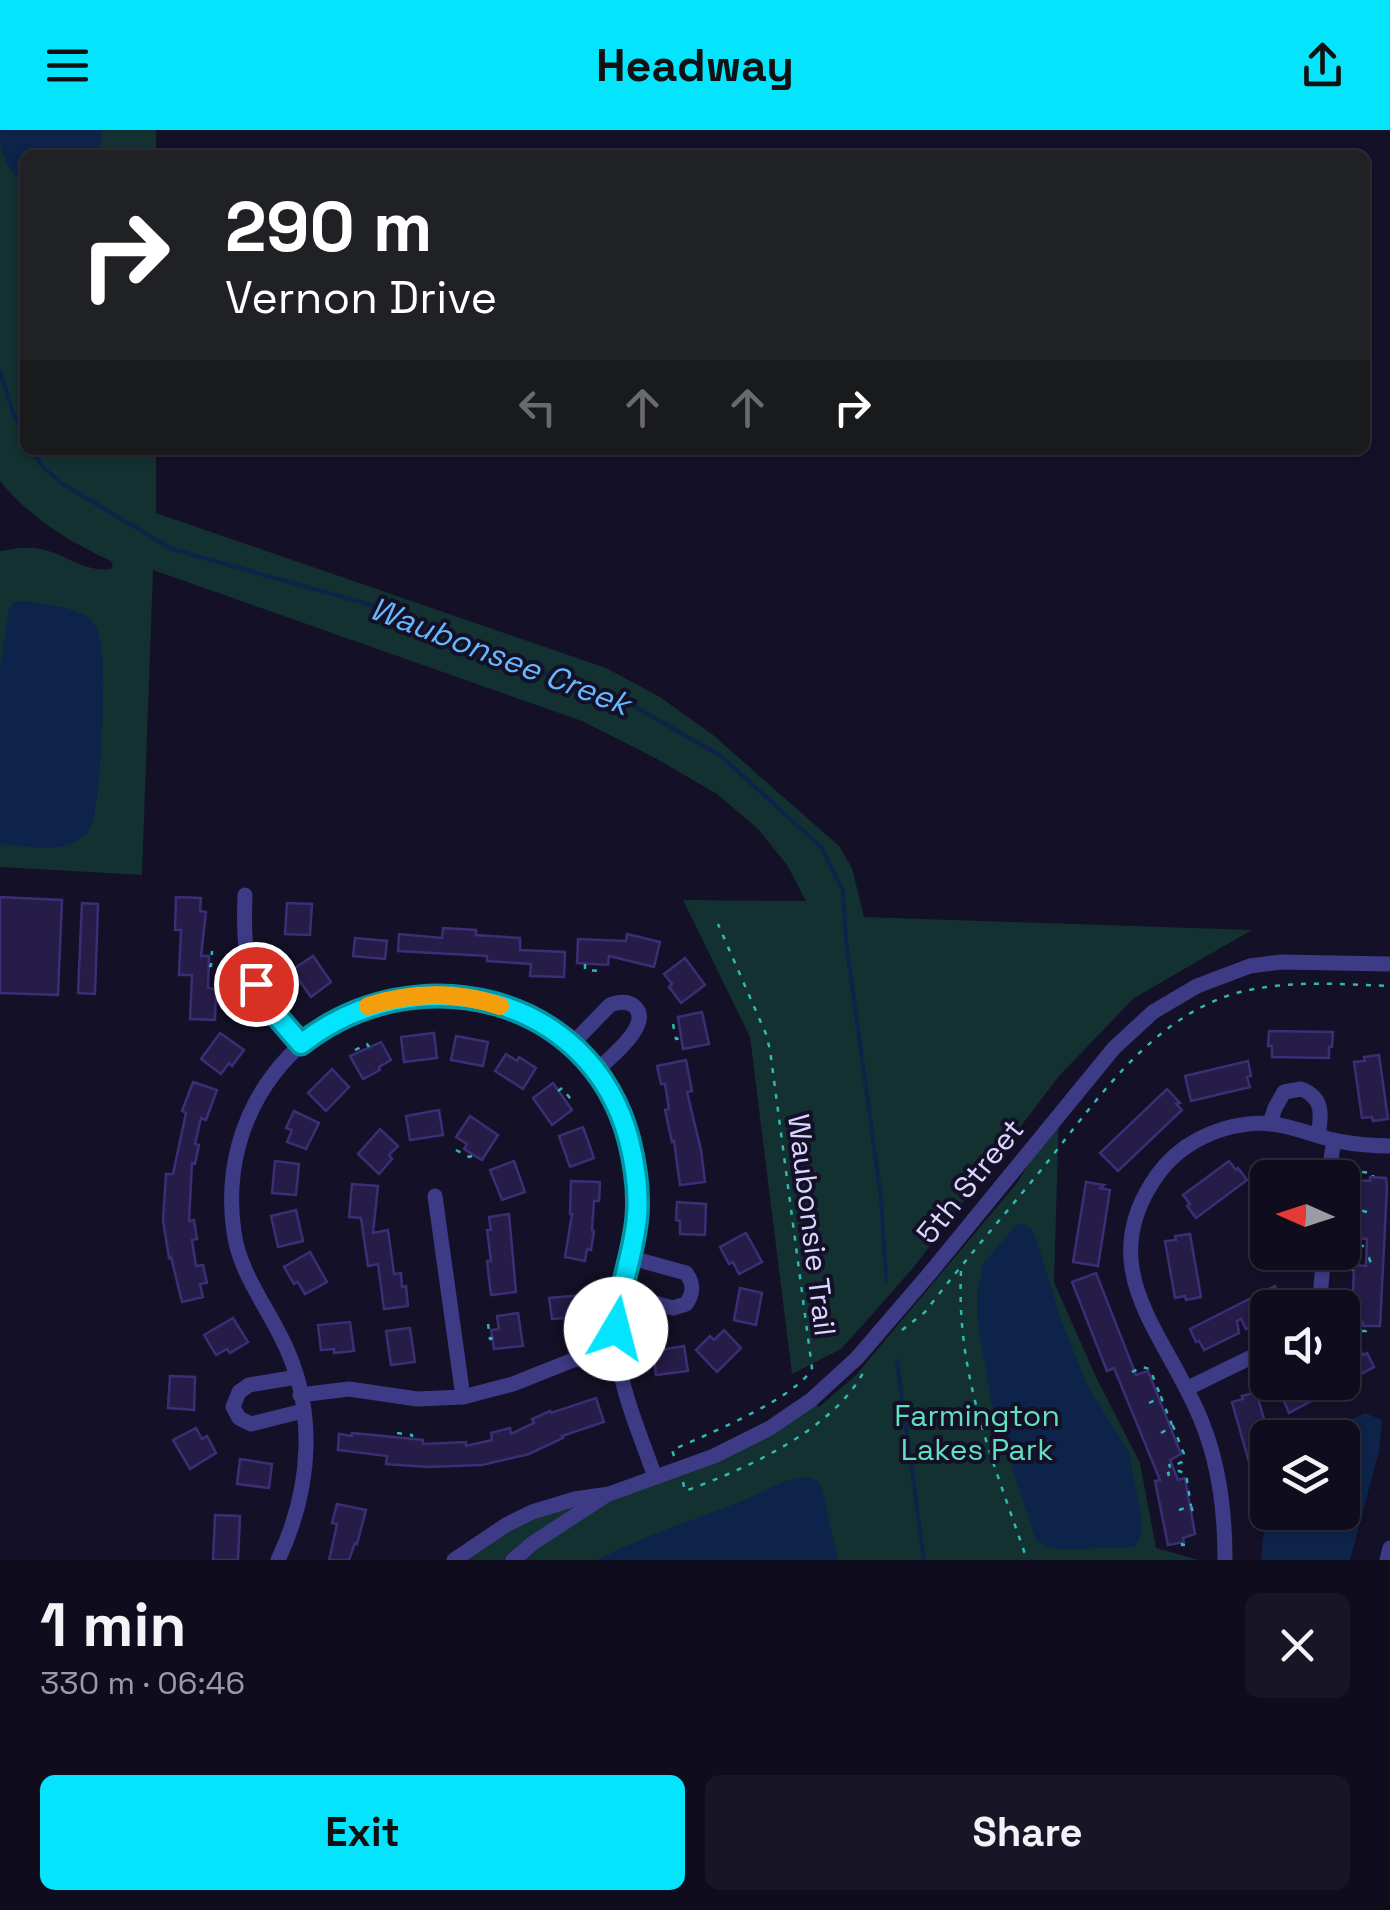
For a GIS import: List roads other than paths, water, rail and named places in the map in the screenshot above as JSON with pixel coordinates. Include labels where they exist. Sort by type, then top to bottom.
[{"type":"street","points":[[245,895],[244,941],[251,973],[270,1008],[301,1044]]},
{"type":"street","name":"5th Street","points":[[454,1560],[532,1512],[608,1494],[714,1456],[770,1428],[811,1400],[857,1358],[1114,1048],[1152,1012],[1198,986],[1250,966],[1281,962],[1390,964]]},
{"type":"street","points":[[278,1560],[292,1531],[302,1492],[307,1444],[297,1376],[284,1341],[244,1268],[234,1235],[234,1159],[248,1116],[266,1084],[301,1044],[332,1022],[366,1006],[396,998],[432,994],[474,998],[535,1022],[572,1045],[595,1072],[621,1117],[634,1168],[637,1217],[619,1293],[616,1354],[655,1477]]},
{"type":"street","points":[[572,1045],[610,1006],[618,1002],[635,1007],[638,1023],[633,1035],[595,1072]]},
{"type":"street","points":[[1270,1123],[1284,1092],[1300,1089],[1316,1098],[1327,1160]]},
{"type":"street","points":[[1225,1560],[1224,1518],[1216,1467],[1203,1424],[1136,1292],[1130,1240],[1143,1198],[1162,1169],[1191,1143],[1224,1127],[1270,1123],[1326,1137],[1390,1146]]},
{"type":"street","points":[[435,1196],[464,1397]]},
{"type":"street","points":[[619,1293],[673,1308],[686,1304],[692,1291],[686,1273],[628,1257]]},
{"type":"street","points":[[297,1376],[249,1386],[239,1392],[234,1407],[239,1418],[251,1424],[302,1403],[349,1390],[417,1399],[464,1397],[513,1384],[573,1360],[616,1354]]},
{"type":"street","points":[[1188,1388],[1250,1358]]},
{"type":"street","name":"5th Street","points":[[512,1560],[608,1494]]},
{"type":"street","points":[[1387,1560],[1390,1548]]},
{"type":"water","points":[[0,130],[102,130],[100,150],[20,150],[20,179],[5,160]]},
{"type":"water","points":[[26,601],[86,616],[101,642],[102,740],[93,820],[88,832],[79,839],[58,847],[0,844],[0,667],[9,608],[15,602]]},
{"type":"water","points":[[1017,1224],[1028,1226],[1035,1235],[1062,1323],[1087,1385],[1129,1453],[1142,1522],[1135,1546],[1066,1550],[1042,1544],[1035,1538],[991,1401],[978,1325],[977,1296],[983,1264]]},
{"type":"water","points":[[1365,1413],[1382,1420],[1379,1451],[1360,1522],[1360,1420],[1350,1420]]},
{"type":"water","points":[[804,1477],[815,1480],[822,1488],[838,1560],[597,1560],[781,1483]]},
{"type":"water","points":[[1266,1530],[1358,1530],[1350,1560],[1261,1560]]},
{"type":"waterway","name":"Waubonsee Creek","points":[[0,371],[20,428]]},
{"type":"waterway","name":"Waubonsee Creek","points":[[34,455],[61,483],[172,549],[371,605],[625,701],[721,756],[821,847],[843,891],[846,941],[881,1198],[886,1280]]},
{"type":"waterway","name":"Waubonsee Creek","points":[[897,1361],[924,1560]]},
{"type":"park label","name":"Farmington Lakes Park","points":[[977,1432]]}]
